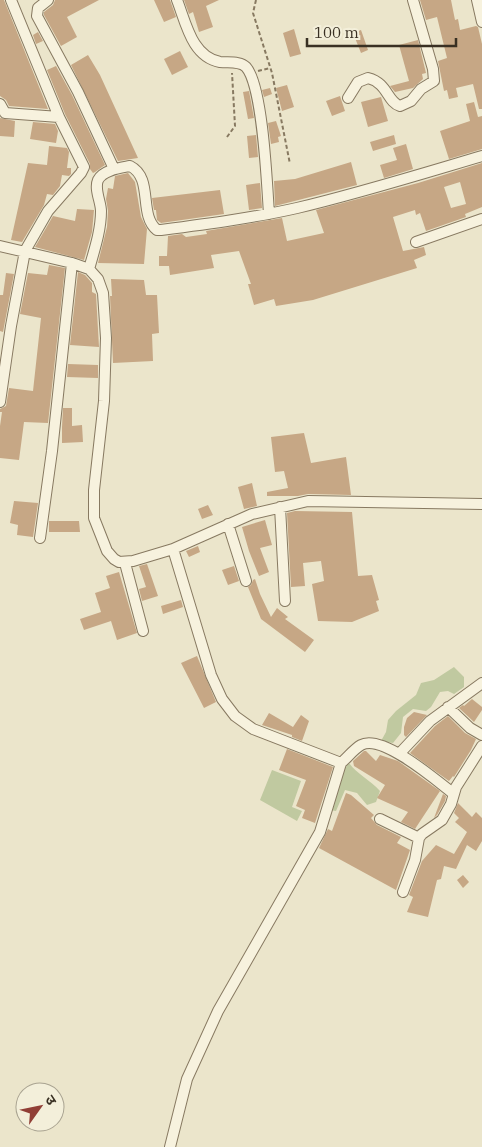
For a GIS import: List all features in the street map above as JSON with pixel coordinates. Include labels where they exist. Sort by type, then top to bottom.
[{"type":"street","points":[[11,0],[59,116],[84,164],[84,169],[97,182]]},
{"type":"street","points":[[48,0],[38,8],[37,16],[78,92],[114,169]]},
{"type":"street","points":[[177,0],[198,50],[211,60],[239,63],[248,70],[257,98],[262,126],[270,214]]},
{"type":"street","points":[[348,98],[358,82],[368,78],[382,85],[393,103],[400,106],[410,101],[421,89],[434,81],[433,68],[413,0]]},
{"type":"street","points":[[477,0],[482,22]]},
{"type":"street","points":[[2,110],[59,116]]},
{"type":"street","points":[[89,269],[100,222],[101,210],[96,187],[97,182],[100,177],[114,169],[130,166],[139,173],[150,222],[157,230],[270,214],[360,192],[482,156]]},
{"type":"street","points":[[0,402],[11,326],[25,252],[48,211],[84,169]]},
{"type":"street","points":[[416,242],[482,219]]},
{"type":"street","points":[[0,246],[72,263],[89,269],[98,279],[103,293],[106,338],[104,401],[94,490],[94,518],[95,525],[108,550],[114,559],[119,562],[126,562],[173,549],[252,514],[308,501],[482,504]]},
{"type":"street","points":[[40,538],[53,441],[72,263]]},
{"type":"street","points":[[280,507],[285,601]]},
{"type":"street","points":[[228,524],[246,581]]},
{"type":"street","points":[[173,549],[211,675],[222,699],[235,716],[252,729],[341,763]]},
{"type":"street","points":[[126,562],[143,631]]},
{"type":"street","points":[[400,753],[424,726],[482,683]]},
{"type":"street","points":[[448,707],[470,728],[482,735]]},
{"type":"street","points":[[170,1147],[187,1079],[218,1011],[320,832],[341,763],[361,745],[368,742],[373,743],[400,753],[454,794]]},
{"type":"street","points":[[403,892],[415,860],[419,838],[442,820],[451,804],[456,787],[482,746]]},
{"type":"street","points":[[380,819],[419,838]]},
{"type":"path","points":[[256,0],[253,14],[272,73],[290,164]]},
{"type":"path","points":[[227,137],[235,126],[232,63]]},
{"type":"green space","points":[[454,667],[464,677],[464,687],[454,694],[448,691],[440,692],[431,707],[426,711],[413,709],[403,717],[401,733],[393,743],[381,741],[386,732],[388,720],[416,695],[421,683],[434,680]]},
{"type":"green space","points":[[349,763],[380,791],[376,802],[367,805],[357,793],[345,790],[336,811],[329,810],[343,768]]},
{"type":"green space","points":[[272,770],[301,781],[292,807],[302,811],[297,821],[260,800]]},
{"type":"building","points":[[0,0],[4,0],[48,109],[9,106],[6,100],[0,96]]},
{"type":"building","points":[[55,0],[99,0],[67,17],[77,37],[61,46],[44,15],[44,12],[53,5]]},
{"type":"building","points":[[154,0],[170,0],[176,17],[164,22]]},
{"type":"building","points":[[184,0],[219,0],[206,6],[213,27],[199,32],[193,12],[189,14]]},
{"type":"building","points":[[420,0],[451,0],[455,20],[458,19],[460,30],[478,27],[482,44],[482,109],[479,109],[473,84],[456,88],[458,97],[449,99],[447,90],[444,91],[438,61],[447,58],[437,17],[426,20]]},
{"type":"building","points":[[294,29],[301,54],[290,57],[283,33]]},
{"type":"building","points":[[361,30],[368,50],[361,53],[353,33]]},
{"type":"building","points":[[38,32],[43,41],[36,44],[33,35]]},
{"type":"building","points":[[418,40],[426,73],[422,74],[423,79],[413,88],[395,92],[390,86],[409,81],[399,45]]},
{"type":"building","points":[[180,51],[188,67],[172,75],[164,59]]},
{"type":"building","points":[[88,55],[100,75],[138,158],[118,161],[71,65]]},
{"type":"building","points":[[56,66],[105,165],[93,173],[65,114],[47,70]]},
{"type":"building","points":[[287,85],[294,107],[282,111],[276,88]]},
{"type":"building","points":[[270,88],[272,94],[264,97],[262,90]]},
{"type":"building","points":[[249,91],[254,118],[248,119],[243,92]]},
{"type":"building","points":[[340,96],[345,111],[332,116],[326,101]]},
{"type":"building","points":[[381,97],[388,121],[368,127],[361,102]]},
{"type":"building","points":[[474,102],[478,117],[482,116],[482,149],[449,159],[440,131],[470,121],[466,104]]},
{"type":"building","points":[[0,118],[15,121],[14,137],[0,136]]},
{"type":"building","points":[[276,121],[281,136],[278,137],[279,142],[271,144],[268,123]]},
{"type":"building","points":[[33,122],[55,124],[58,131],[56,143],[30,139]]},
{"type":"building","points":[[256,135],[258,157],[249,158],[247,136]]},
{"type":"building","points":[[394,135],[396,144],[373,151],[370,142]]},
{"type":"building","points":[[406,144],[413,169],[384,178],[380,165],[397,160],[393,148]]},
{"type":"building","points":[[49,146],[67,148],[69,152],[67,168],[71,168],[71,174],[69,176],[62,175],[60,186],[53,195],[47,194],[44,205],[22,242],[11,240],[28,163],[47,165]]},
{"type":"building","points":[[351,162],[357,185],[275,206],[274,181],[295,179]]},
{"type":"building","points":[[482,163],[482,207],[465,214],[466,217],[426,231],[420,213],[416,215],[415,210],[393,217],[403,251],[424,247],[426,255],[414,260],[417,268],[313,300],[276,306],[274,299],[254,305],[248,284],[251,284],[239,251],[211,255],[214,268],[170,275],[169,266],[159,266],[159,256],[167,256],[168,236],[182,234],[186,237],[207,234],[206,231],[282,218],[287,241],[324,233],[316,210],[418,183]],"holes":[[[460,182],[466,204],[451,208],[444,187]]]},
{"type":"building","points":[[128,173],[135,182],[141,217],[147,229],[144,264],[98,263],[107,227],[108,211],[106,199],[108,188],[113,189],[115,176]]},
{"type":"building","points":[[260,183],[262,208],[249,210],[246,185]]},
{"type":"building","points":[[220,190],[224,214],[161,223],[157,220],[152,198]]},
{"type":"building","points":[[77,209],[94,210],[92,232],[84,260],[35,247],[53,216],[75,221]]},
{"type":"building","points":[[49,265],[65,268],[48,423],[24,422],[19,460],[0,458],[2,412],[0,412],[0,409],[6,406],[9,388],[33,391],[41,318],[20,314],[28,273],[47,275]]},
{"type":"building","points":[[78,272],[85,275],[92,283],[92,292],[96,294],[99,347],[70,345]]},
{"type":"building","points":[[6,273],[14,274],[3,332],[0,331],[0,295],[3,295]]},
{"type":"building","points":[[111,279],[144,280],[146,295],[157,295],[159,333],[152,334],[153,361],[113,363]]},
{"type":"building","points":[[68,364],[98,365],[98,378],[67,377]]},
{"type":"building","points":[[63,408],[72,408],[72,426],[82,425],[83,442],[62,443]]},
{"type":"building","points":[[304,433],[311,463],[346,457],[351,495],[308,494],[298,496],[267,496],[267,492],[288,488],[284,471],[275,472],[271,437]]},
{"type":"building","points":[[252,483],[257,506],[244,509],[238,487]]},
{"type":"building","points":[[14,501],[38,503],[33,537],[17,535],[18,525],[10,523]]},
{"type":"building","points":[[208,505],[213,515],[202,519],[198,509]]},
{"type":"building","points":[[295,511],[352,512],[358,576],[372,575],[379,600],[376,601],[379,611],[352,622],[318,621],[312,584],[324,581],[321,561],[303,563],[305,586],[291,587],[287,513]]},
{"type":"building","points":[[265,520],[272,545],[260,548],[269,572],[259,576],[242,527]]},
{"type":"building","points":[[49,521],[79,521],[80,532],[49,532]]},
{"type":"building","points":[[198,546],[200,552],[189,557],[186,551]]},
{"type":"building","points":[[147,564],[158,596],[142,601],[139,589],[146,587],[139,566]]},
{"type":"building","points":[[234,566],[239,581],[228,585],[222,570]]},
{"type":"building","points":[[119,572],[137,633],[117,640],[111,621],[84,630],[80,619],[101,612],[95,593],[110,588],[106,576]]},
{"type":"building","points":[[255,579],[271,617],[277,608],[288,617],[285,619],[314,640],[305,652],[261,619],[248,587]]},
{"type":"building","points":[[181,600],[183,607],[163,614],[161,606]]},
{"type":"building","points":[[197,656],[216,702],[204,708],[181,663]]},
{"type":"building","points":[[472,699],[482,707],[474,722],[459,708]]},
{"type":"building","points":[[414,712],[427,715],[406,737],[404,735],[404,727],[407,718]]},
{"type":"building","points":[[269,713],[293,727],[301,715],[309,721],[302,741],[292,737],[292,735],[262,725]]},
{"type":"building","points":[[448,716],[465,733],[476,739],[454,777],[449,781],[410,753],[435,726]]},
{"type":"building","points":[[287,749],[333,767],[315,823],[302,818],[305,810],[296,806],[306,780],[279,770]]},
{"type":"building","points":[[364,751],[376,761],[380,755],[398,761],[440,791],[415,829],[401,822],[408,812],[377,798],[385,785],[354,766],[353,761]]},
{"type":"building","points":[[346,793],[351,795],[374,815],[371,818],[377,825],[401,837],[397,843],[410,850],[396,890],[319,848],[328,829],[332,831]]},
{"type":"building","points":[[443,794],[446,796],[445,801],[434,818]]},
{"type":"building","points":[[458,803],[472,817],[476,812],[482,818],[482,841],[476,851],[467,845],[456,869],[444,866],[441,879],[437,880],[428,917],[407,912],[413,897],[409,895],[422,861],[436,845],[454,854],[467,832],[455,822],[459,818],[454,813]]},
{"type":"building","points":[[463,875],[469,882],[463,888],[457,880]]}]
